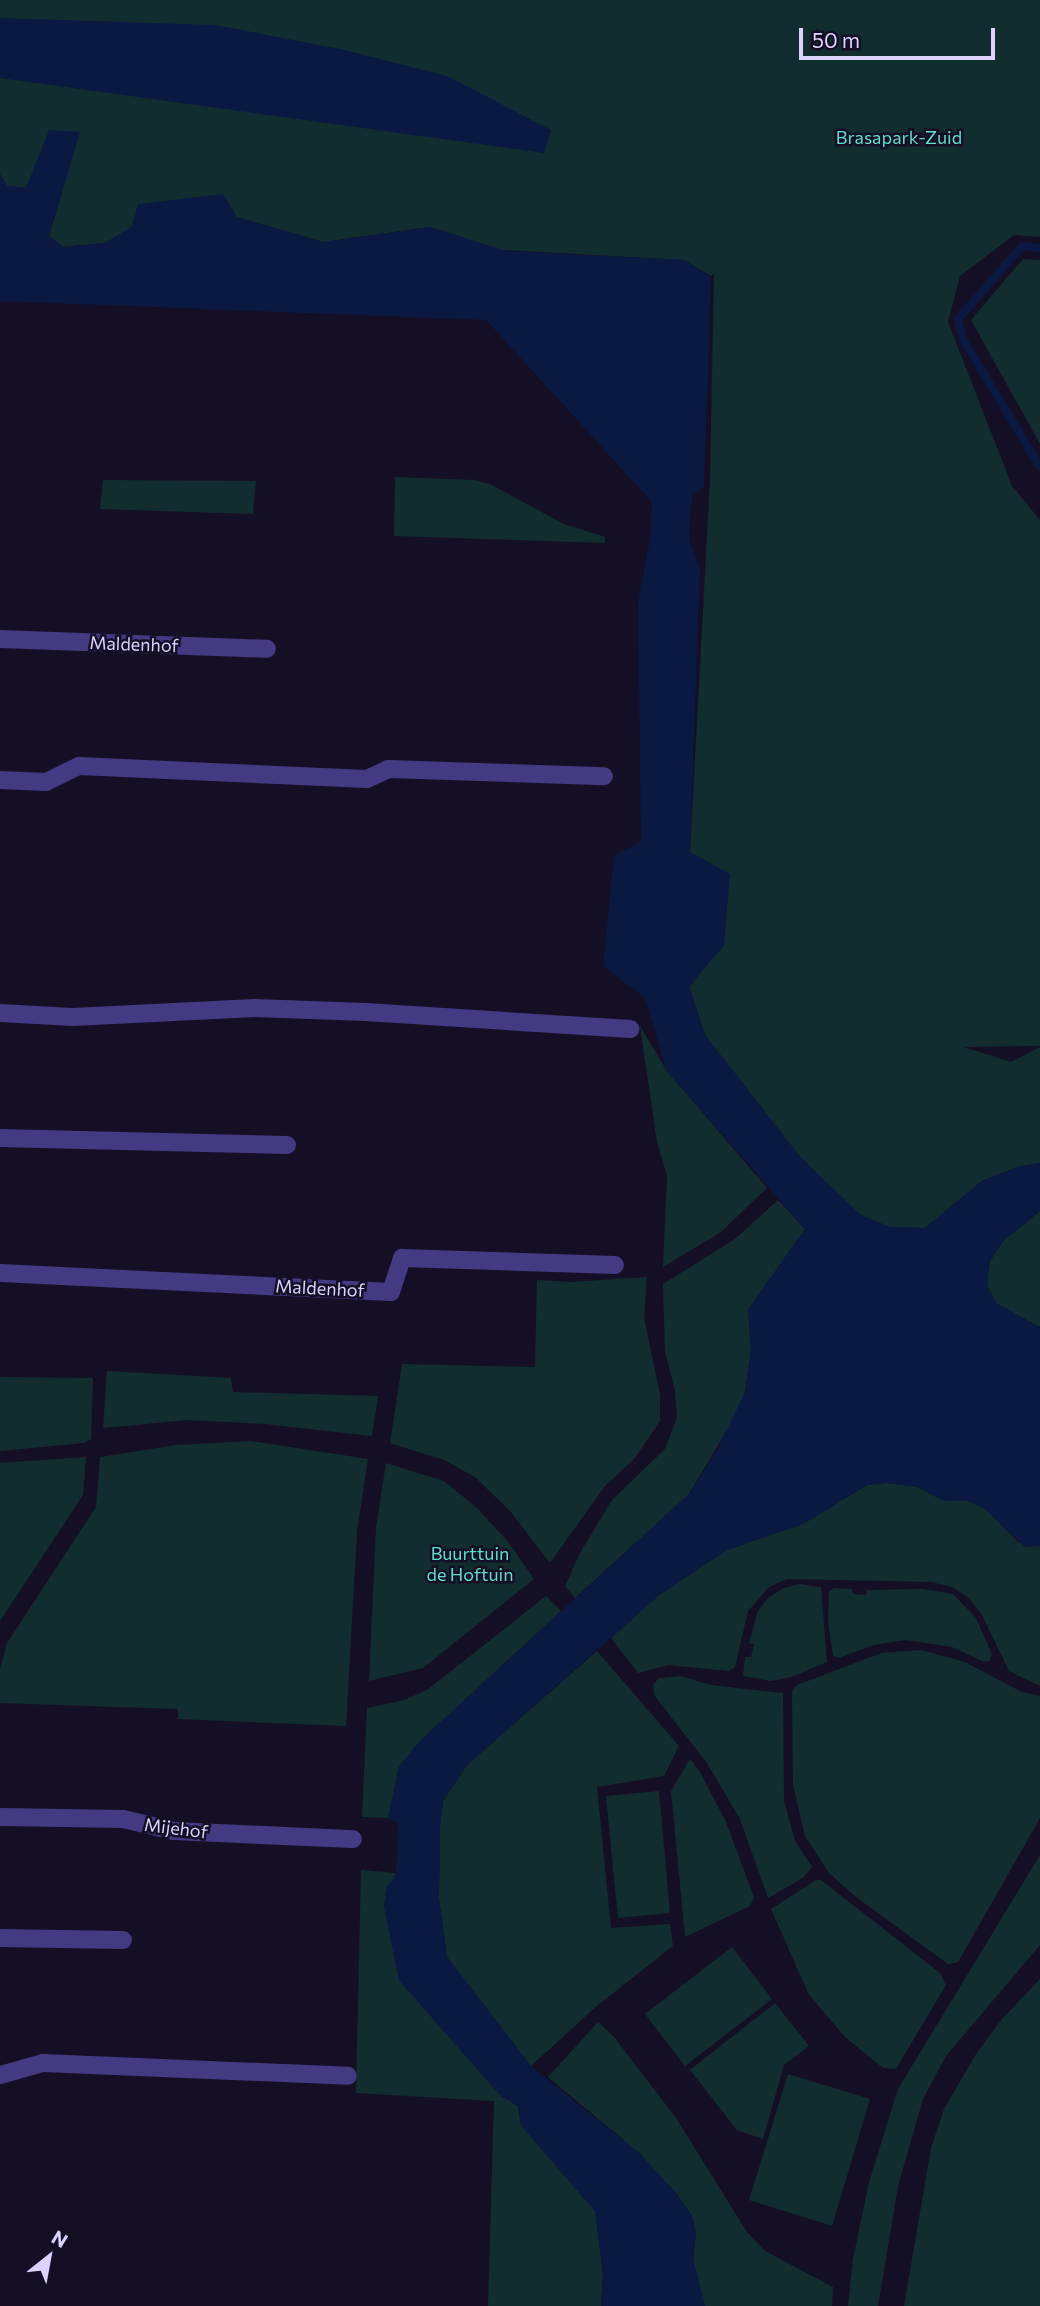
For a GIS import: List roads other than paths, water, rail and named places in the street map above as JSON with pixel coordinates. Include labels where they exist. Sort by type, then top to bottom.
[{"type":"street","name":"Maldenhof","points":[[0,639],[267,649]]},
{"type":"street","points":[[0,780],[46,782],[79,766],[367,779],[388,769],[604,776]]},
{"type":"street","points":[[0,1013],[74,1017],[255,1008],[366,1012],[630,1029]]},
{"type":"street","points":[[0,1138],[287,1145]]},
{"type":"street","name":"Maldenhof","points":[[0,1273],[391,1292],[402,1258],[615,1265]]},
{"type":"street","name":"Mijehof","points":[[0,1817],[123,1819],[174,1831],[353,1839]]},
{"type":"street","points":[[0,1938],[123,1940]]},
{"type":"street","points":[[0,2075],[43,2063],[348,2076]]},
{"type":"water","points":[[0,18],[215,25],[340,49],[447,76],[551,130],[544,153],[0,78]]},
{"type":"water","points":[[49,130],[80,132],[49,236],[63,247],[105,243],[132,227],[138,204],[223,194],[237,217],[323,242],[430,227],[506,251],[684,260],[711,277],[704,486],[693,495],[689,539],[700,569],[690,852],[730,874],[724,945],[689,987],[705,1035],[800,1157],[861,1215],[890,1227],[925,1228],[982,1181],[1017,1167],[1040,1163],[1040,1211],[1003,1241],[990,1261],[988,1288],[997,1304],[1040,1327],[1040,1546],[1025,1547],[984,1508],[966,1500],[944,1501],[917,1487],[887,1483],[867,1485],[803,1524],[727,1550],[658,1596],[467,1765],[443,1801],[439,1899],[447,1957],[531,2066],[638,2152],[676,2193],[692,2216],[696,2233],[693,2259],[705,2306],[601,2306],[603,2273],[595,2211],[521,2125],[518,2106],[501,2096],[399,1980],[384,1905],[387,1886],[396,1876],[398,1823],[388,1818],[399,1767],[419,1742],[689,1494],[718,1449],[745,1392],[751,1350],[748,1310],[805,1229],[667,1071],[645,998],[603,966],[614,856],[641,841],[638,602],[650,539],[652,502],[486,320],[0,301],[0,174],[7,186],[26,188]]},
{"type":"waterway","points":[[1040,248],[1022,246],[958,319],[964,341],[1040,467]]},
{"type":"park label","name":"Brasapark-Zuid","points":[[899,137]]},
{"type":"park label","name":"Buurttuin de Hoftuin","points":[[470,1564]]}]
